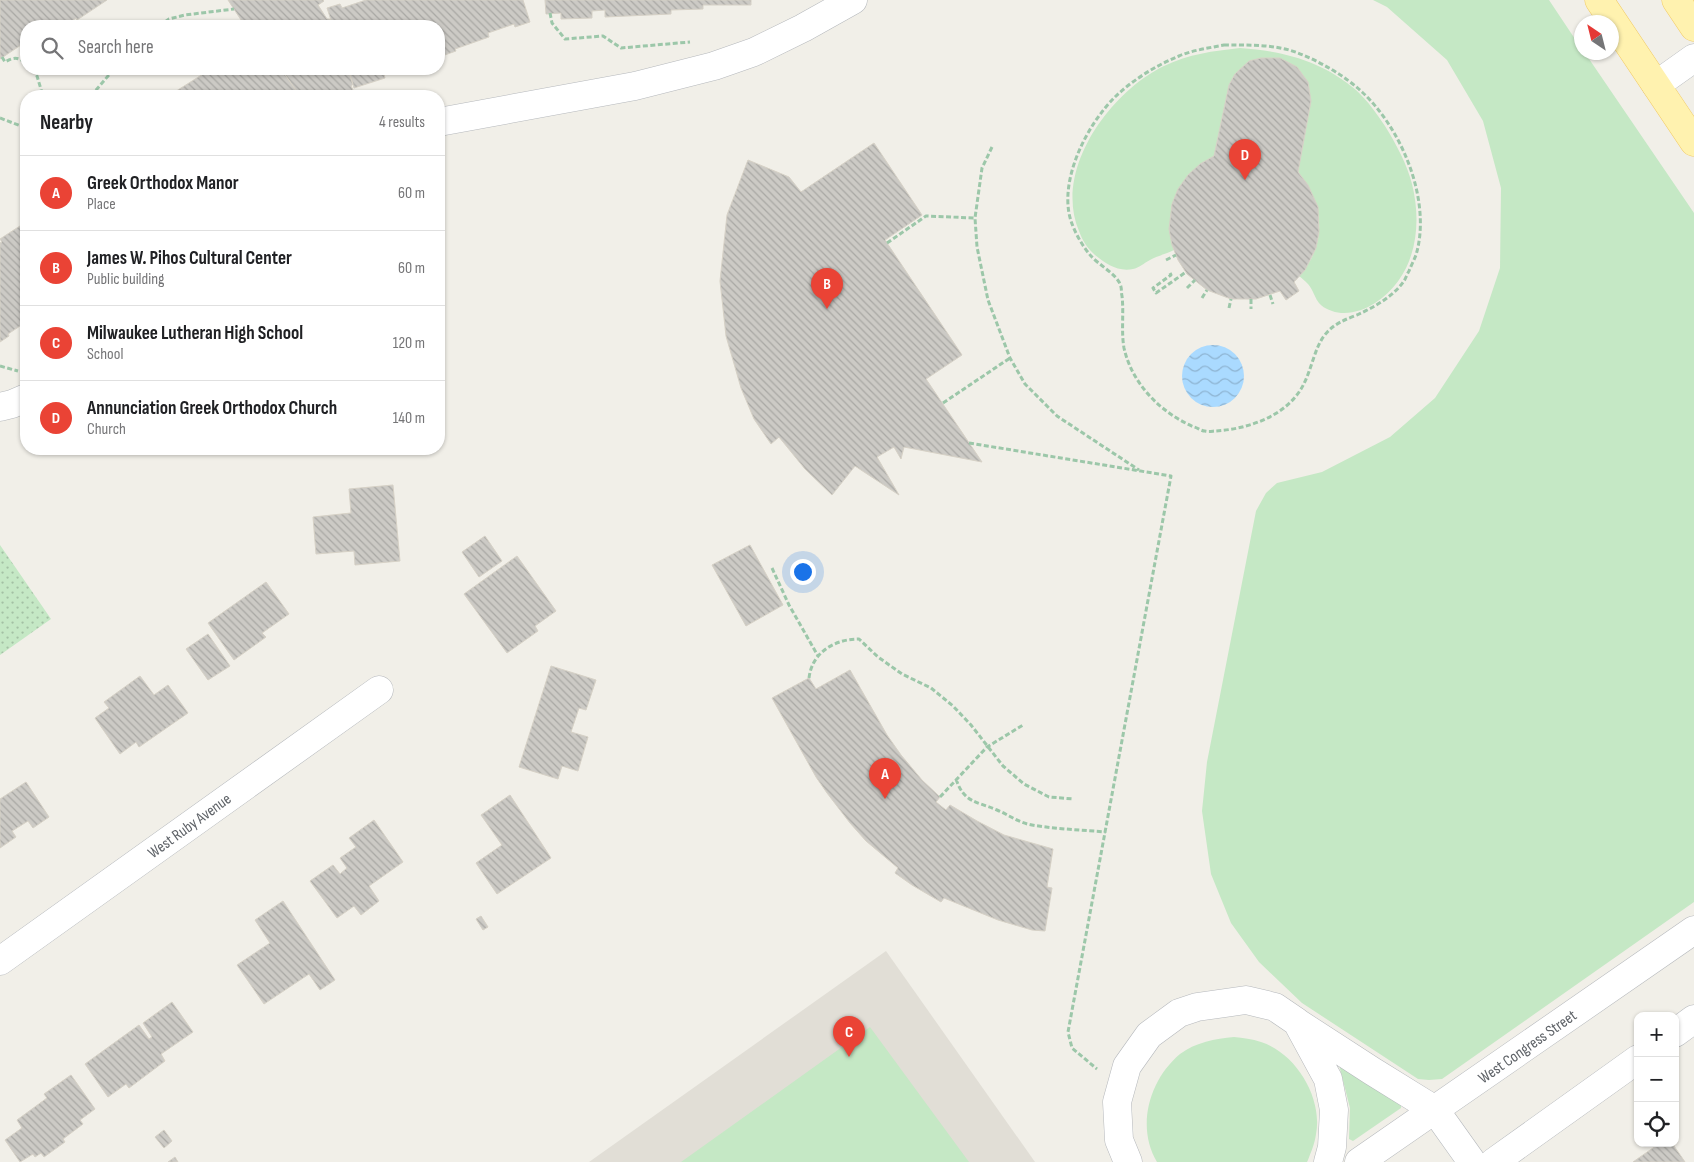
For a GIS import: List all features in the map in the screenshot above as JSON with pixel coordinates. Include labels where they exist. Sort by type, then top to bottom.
[{"type":"main road","points":[[1599,0],[1694,142]]},
{"type":"main road","points":[[1676,0],[1694,27]]},
{"type":"street","points":[[445,121],[635,86],[714,66],[754,52],[803,28],[853,0]]},
{"type":"street","points":[[1656,86],[1694,58]]},
{"type":"street","points":[[0,406],[20,401]]},
{"type":"street","name":"West Ruby Avenue","points":[[0,961],[379,690]]},
{"type":"street","name":"West Congress Street","points":[[1359,1162],[1694,930]]},
{"type":"street","points":[[1128,1162],[1119,1140],[1117,1102],[1127,1066],[1149,1035],[1180,1012],[1197,1007],[1246,1000],[1275,1007],[1435,1110],[1472,1162]]},
{"type":"street","points":[[1679,1030],[1694,1019]]},
{"type":"street","points":[[1297,1022],[1328,1079],[1334,1110],[1332,1148],[1328,1162]]},
{"type":"street","points":[[1494,1162],[1634,1063]]},
{"type":"path","points":[[168,20],[185,15],[234,9]]},
{"type":"path","points":[[550,13],[552,23],[565,39],[603,36],[621,48],[682,41],[696,42]]},
{"type":"path","points":[[1257,45],[1297,52],[1339,74],[1363,92],[1386,120],[1412,172],[1418,195],[1420,227],[1416,256],[1404,281],[1383,301],[1359,314],[1337,322],[1323,337],[1300,390],[1286,406],[1268,419],[1235,430],[1205,431],[1178,420],[1162,409],[1143,389],[1124,347],[1124,311],[1120,283],[1092,257],[1078,237],[1071,220],[1068,203],[1076,155],[1096,119],[1116,96],[1149,71],[1181,54],[1224,46],[1257,45]]},
{"type":"path","points":[[2,57],[5,62],[13,58],[20,59]]},
{"type":"path","points":[[36,75],[41,90]]},
{"type":"path","points":[[96,90],[109,75]]},
{"type":"path","points":[[0,118],[20,126]]},
{"type":"path","points":[[992,147],[982,168],[975,218],[977,247],[988,300],[1010,358],[1025,384],[1057,416],[1142,472]]},
{"type":"path","points":[[887,243],[926,216],[975,218]]},
{"type":"path","points":[[1166,260],[1176,255]]},
{"type":"path","points":[[1170,273],[1171,275],[1153,288],[1156,293],[1186,272]]},
{"type":"path","points":[[1187,288],[1195,280]]},
{"type":"path","points":[[1202,298],[1207,290]]},
{"type":"path","points":[[1270,295],[1273,304]]},
{"type":"path","points":[[1228,308],[1231,299]]},
{"type":"path","points":[[1251,300],[1251,309]]},
{"type":"path","points":[[943,403],[1010,358]]},
{"type":"path","points":[[0,366],[20,371]]},
{"type":"path","points":[[969,442],[1171,476],[1068,1032],[1072,1048],[1121,1089]]},
{"type":"path","points":[[772,568],[789,605],[818,656]]},
{"type":"path","points":[[809,678],[810,668],[818,656],[831,644],[849,639],[859,639],[878,657],[902,674],[931,688],[953,706],[971,725],[1003,766],[1024,784],[1050,796],[1074,800]]},
{"type":"path","points":[[940,797],[987,747],[1023,725]]},
{"type":"path","points":[[956,779],[960,790],[969,800],[999,811],[1014,820],[1031,825],[1106,832]]},
{"type":"shaded area","points":[[886,951],[1035,1162],[589,1162]]},
{"type":"green space","points":[[1373,0],[1549,0],[1574,38],[1574,60],[1590,60],[1694,213],[1694,902],[1442,1079],[1429,1080],[1418,1079],[1302,1003],[1259,962],[1231,923],[1211,874],[1202,811],[1207,762],[1256,511],[1266,493],[1277,483],[1322,472],[1390,437],[1435,398],[1479,331],[1500,268],[1501,188],[1483,121],[1447,60],[1387,7]]},
{"type":"green space","points":[[1240,48],[1256,49],[1302,59],[1343,80],[1356,90],[1372,107],[1401,154],[1410,177],[1415,201],[1416,234],[1413,250],[1399,280],[1389,292],[1370,306],[1349,313],[1326,309],[1319,303],[1308,284],[1299,276],[1315,251],[1319,224],[1313,197],[1307,184],[1298,172],[1311,101],[1308,82],[1280,58],[1261,58],[1249,61],[1235,74],[1229,85],[1214,156],[1200,164],[1169,229],[1174,250],[1139,267],[1128,270],[1112,266],[1099,258],[1090,250],[1082,238],[1073,207],[1074,183],[1080,159],[1092,135],[1107,114],[1124,94],[1144,78],[1164,66],[1192,56]]},
{"type":"green space","points":[[0,545],[51,619],[0,655]]},
{"type":"green space","points":[[870,1027],[969,1162],[681,1162]]},
{"type":"green space","points":[[1234,1037],[1258,1041],[1274,1048],[1296,1066],[1304,1079],[1311,1092],[1317,1120],[1315,1141],[1307,1162],[1157,1162],[1147,1134],[1147,1119],[1149,1105],[1160,1077],[1169,1065],[1186,1050],[1206,1042]]},
{"type":"green space","points":[[1339,1065],[1342,1065],[1401,1105],[1401,1108],[1353,1141],[1349,1139],[1350,1108]]},
{"type":"water","points":[[1213,345],[1225,348],[1235,354],[1241,364],[1244,376],[1241,388],[1235,398],[1225,404],[1213,407],[1201,404],[1191,398],[1185,388],[1182,376],[1185,364],[1191,354],[1201,348]]},
{"type":"building","points":[[0,0],[107,0],[77,20],[76,18],[73,20],[20,20],[20,46],[0,59]]},
{"type":"building","points":[[228,0],[323,0],[318,5],[327,19],[330,20],[241,20]]},
{"type":"building","points":[[366,0],[523,0],[530,22],[515,27],[514,24],[488,33],[489,37],[455,49],[456,51],[445,55],[445,20],[331,20],[327,8],[340,4],[342,8]]},
{"type":"building","points":[[545,0],[751,0],[751,5],[703,5],[703,9],[671,10],[671,14],[605,17],[605,10],[592,11],[592,18],[561,19],[561,13],[546,14]]},
{"type":"building","points":[[1261,58],[1280,58],[1297,67],[1308,82],[1311,101],[1298,172],[1308,185],[1318,207],[1319,232],[1316,248],[1305,270],[1294,282],[1299,291],[1286,300],[1280,291],[1256,299],[1231,299],[1207,290],[1187,274],[1178,260],[1172,245],[1169,229],[1172,204],[1178,189],[1188,175],[1200,164],[1214,156],[1229,85],[1235,74],[1249,61]]},
{"type":"building","points":[[202,75],[285,75],[296,90],[178,90]]},
{"type":"building","points":[[285,75],[350,75],[353,84],[351,86],[353,90],[296,90]]},
{"type":"building","points":[[350,75],[384,75],[385,78],[354,88]]},
{"type":"building","points":[[874,143],[922,215],[885,240],[962,355],[926,379],[982,462],[904,447],[901,459],[894,447],[877,457],[899,495],[855,466],[832,495],[805,469],[779,437],[771,444],[754,419],[741,388],[726,336],[720,281],[727,215],[748,160],[789,177],[801,192]]},
{"type":"building","points":[[20,226],[20,326],[0,342],[0,243],[2,242],[0,239]]},
{"type":"building","points":[[393,485],[400,561],[355,565],[354,551],[316,554],[313,517],[351,513],[349,489]]},
{"type":"building","points":[[485,536],[502,561],[479,577],[462,552]]},
{"type":"building","points":[[750,545],[783,605],[746,626],[712,565]]},
{"type":"building","points":[[517,556],[556,611],[535,626],[538,631],[507,653],[464,594]]},
{"type":"building","points":[[266,582],[289,614],[262,633],[266,637],[234,660],[208,623]]},
{"type":"building","points":[[208,634],[230,666],[208,680],[186,649]]},
{"type":"building","points":[[551,666],[596,680],[586,710],[579,708],[571,732],[588,737],[578,771],[562,766],[558,779],[519,767]]},
{"type":"building","points":[[850,670],[887,735],[901,755],[922,780],[940,797],[936,802],[946,810],[950,805],[1004,835],[1053,849],[1047,887],[1052,888],[1045,931],[1032,930],[998,920],[944,898],[941,902],[912,885],[895,873],[898,868],[866,841],[827,793],[816,777],[772,698],[809,678],[816,689]]},
{"type":"building","points":[[140,676],[154,695],[168,685],[188,713],[139,747],[136,742],[120,754],[95,718],[109,708],[104,702]]},
{"type":"building","points":[[26,782],[49,817],[33,828],[28,821],[12,831],[16,837],[0,848],[0,799]]},
{"type":"building","points":[[510,795],[551,858],[497,894],[476,863],[502,845],[481,815]]},
{"type":"building","points":[[374,820],[403,862],[369,886],[379,901],[361,915],[354,906],[337,918],[310,881],[333,865],[340,874],[347,868],[340,858],[356,847],[349,838]]},
{"type":"building","points":[[283,901],[335,980],[320,990],[309,974],[264,1004],[237,965],[270,943],[255,920]]},
{"type":"building","points":[[481,916],[488,927],[483,930],[476,919]]},
{"type":"building","points":[[172,1002],[193,1032],[161,1054],[165,1061],[129,1088],[126,1084],[108,1097],[85,1064],[139,1025],[149,1039],[152,1037],[143,1023]]},
{"type":"building","points":[[71,1075],[95,1109],[80,1120],[83,1124],[63,1139],[65,1142],[44,1157],[41,1153],[35,1157],[33,1154],[20,1162],[5,1140],[22,1128],[17,1120],[47,1098],[44,1094]]},
{"type":"building","points":[[164,1130],[172,1141],[164,1148],[155,1137]]},
{"type":"building","points":[[1654,1147],[1675,1147],[1685,1162],[1633,1162]]},
{"type":"building","points":[[175,1157],[178,1162],[168,1162]]},
{"type":"place","name":"Annunciation Greek Orthodox Church","points":[[1245,180]]},
{"type":"place","name":"James W. Pihos Cultural Center","points":[[827,309]]},
{"type":"place","name":"Greek Orthodox Manor","points":[[885,799]]},
{"type":"place","name":"Milwaukee Lutheran High School","points":[[849,1057]]}]
